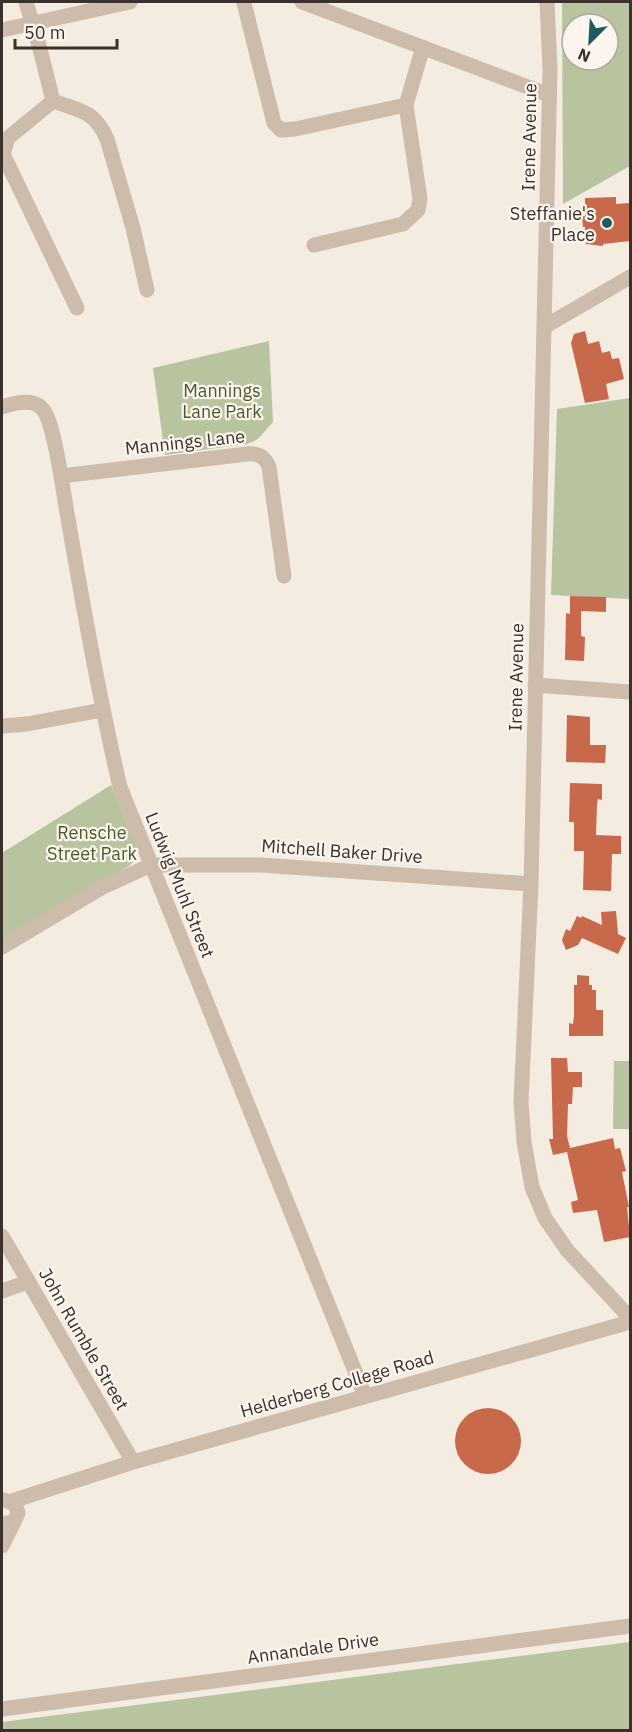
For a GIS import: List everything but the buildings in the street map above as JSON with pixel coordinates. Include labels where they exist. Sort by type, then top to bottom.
[{"type":"street","points":[[26,2],[53,101]]},
{"type":"street","points":[[2,30],[130,2]]},
{"type":"street","points":[[302,2],[549,95]]},
{"type":"street","name":"Irene Avenue","points":[[547,2],[549,95],[531,884],[521,1102],[524,1142],[532,1187],[545,1218],[567,1250],[630,1320]]},
{"type":"street","points":[[244,3],[274,123],[281,130],[406,105]]},
{"type":"street","points":[[314,245],[404,224],[418,210],[420,199],[406,105],[423,47]]},
{"type":"street","points":[[53,101],[94,117],[101,126],[134,228],[147,290]]},
{"type":"street","points":[[53,101],[8,138],[3,154],[77,308]]},
{"type":"street","points":[[544,327],[630,277]]},
{"type":"street","name":"Ludwig Muhl Street","points":[[2,407],[10,404],[32,403],[44,411],[54,441],[102,710],[120,787],[365,1396]]},
{"type":"street","name":"Mannings Lane","points":[[61,476],[247,454],[260,455],[267,461],[269,467],[284,576]]},
{"type":"street","points":[[535,685],[630,692]]},
{"type":"street","points":[[2,726],[27,724],[102,710]]},
{"type":"street","points":[[2,947],[100,888],[151,864]]},
{"type":"street","name":"Mitchell Baker Drive","points":[[151,864],[261,865],[531,884]]},
{"type":"street","name":"John Rumble Street","points":[[2,1236],[133,1462]]},
{"type":"street","points":[[2,1291],[28,1282]]},
{"type":"street","name":"Helderberg College Road","points":[[9,1512],[56,1487],[133,1462],[630,1320]]},
{"type":"street","points":[[2,1546],[9,1512]]},
{"type":"street","name":"Annandale Drive","points":[[2,1709],[630,1626]]},
{"type":"green space","points":[[562,2],[630,2],[630,166],[563,204],[562,72],[620,72],[620,12],[562,12]]},
{"type":"green space","name":"Mannings Lane Park","points":[[269,341],[273,422],[258,439],[247,444],[165,455],[153,368]]},
{"type":"green space","points":[[630,398],[630,599],[551,595],[557,409]]},
{"type":"green space","name":"Rensche Street Park","points":[[111,785],[137,848],[135,860],[129,866],[2,941],[2,853]]},
{"type":"green space","points":[[614,1061],[630,1061],[630,1129],[613,1129]]},
{"type":"green space","points":[[630,1642],[630,1730],[2,1730],[2,1722]]},
{"type":"place","name":"Steffanie's Place","points":[[607,223]]}]
